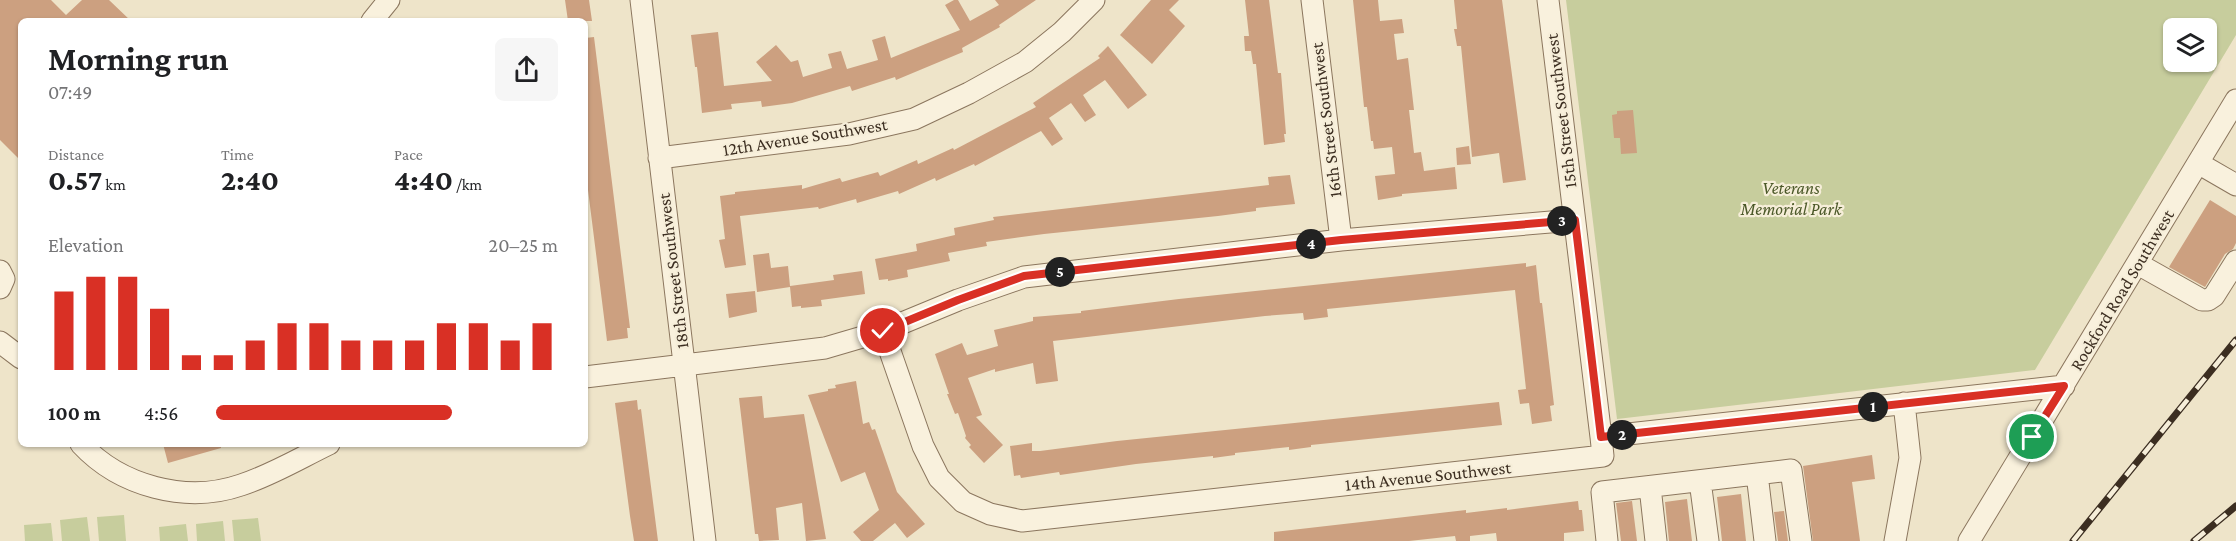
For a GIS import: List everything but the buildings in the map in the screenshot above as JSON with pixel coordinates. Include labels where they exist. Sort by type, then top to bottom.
[{"type":"street","points":[[374,18],[389,0]]},
{"type":"street","name":"18th Street Southwest","points":[[641,0],[705,541]]},
{"type":"street","name":"12th Avenue Southwest","points":[[659,158],[849,134],[914,119],[969,93],[1025,62],[1062,32],[1094,0]]},
{"type":"street","name":"16th Street Southwest","points":[[1312,0],[1341,240]]},
{"type":"street","name":"15th Street Southwest","points":[[1548,0],[1601,437]]},
{"type":"street","name":"Rockford Road Southwest","points":[[1969,541],[2236,100]]},
{"type":"street","points":[[2198,163],[2236,185]]},
{"type":"street","points":[[588,377],[825,348],[883,331],[1024,276],[1341,240],[1575,220]]},
{"type":"street","points":[[2138,264],[2202,300],[2208,300],[2214,296],[2236,261]]},
{"type":"street","points":[[0,271],[3,279],[0,288]]},
{"type":"street","name":"14th Avenue Southwest","points":[[883,331],[923,446],[939,478],[963,502],[990,514],[1022,521],[1603,456],[1601,437]]},
{"type":"street","points":[[0,342],[18,356]]},
{"type":"street","points":[[1601,437],[2064,386]]},
{"type":"street","points":[[1895,541],[1910,458],[1904,403]]},
{"type":"street","points":[[85,447],[117,474],[157,488],[200,493],[240,486],[322,447]]},
{"type":"street","points":[[1607,541],[1602,492],[1791,470],[1801,541]]},
{"type":"street","points":[[1757,474],[1765,541]]},
{"type":"street","points":[[1700,481],[1708,541]]},
{"type":"street","points":[[1650,487],[1656,541]]},
{"type":"green space","name":"Veterans Memorial Park","points":[[1566,0],[2236,0],[2236,35],[2217,67],[2217,18],[2163,18],[2163,72],[2214,72],[2035,370],[1617,419]]},
{"type":"green space","points":[[124,515],[126,541],[99,541],[97,517]]},
{"type":"green space","points":[[87,517],[90,541],[62,541],[60,520]]},
{"type":"green space","points":[[258,518],[261,541],[234,541],[232,520]]},
{"type":"green space","points":[[223,521],[225,541],[197,541],[196,524]]},
{"type":"green space","points":[[51,523],[53,541],[25,541],[24,525]]},
{"type":"green space","points":[[186,524],[188,541],[160,541],[159,527]]},
{"type":"railway","points":[[2073,541],[2236,340]]},
{"type":"railway","points":[[2194,541],[2236,506]]},
{"type":"route","points":[[883,331],[1024,276],[1341,240],[1575,220],[1601,437],[2064,386],[2032,437]]}]
